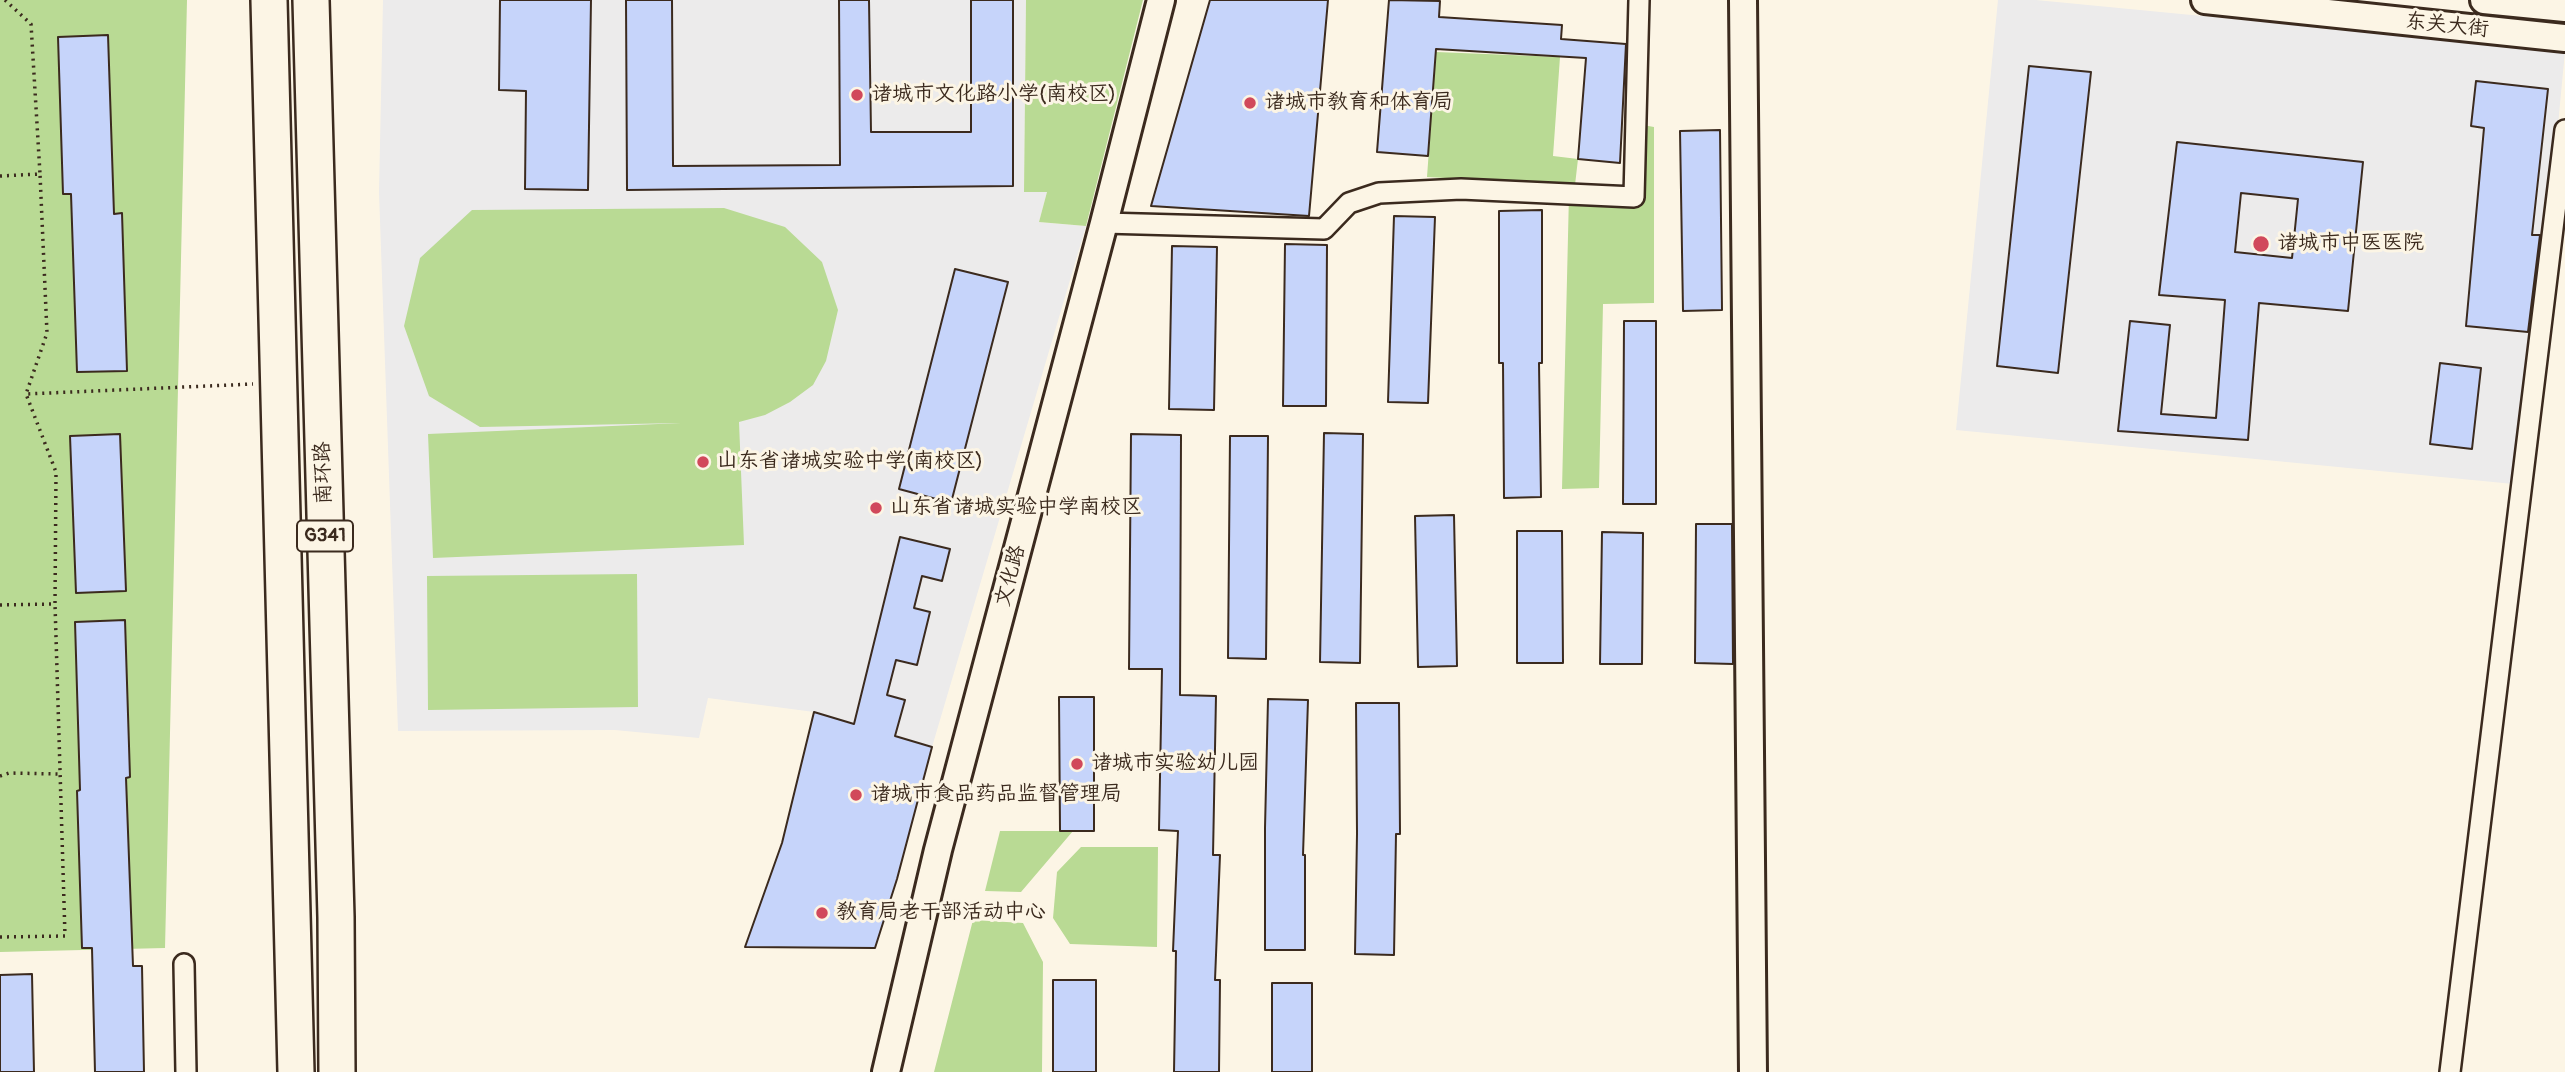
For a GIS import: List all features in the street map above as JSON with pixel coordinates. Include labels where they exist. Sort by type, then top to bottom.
[{"type":"highway","name":"南环路","points":[[269,0],[296,1072]]},
{"type":"highway","name":"南环路","points":[[311,0],[336,917],[337,1072]]},
{"type":"street","name":"文化路","points":[[887,1072],[938,850],[1161,0]]},
{"type":"street","points":[[1104,223],[1324,229],[1349,203],[1379,192],[1461,190],[1634,197],[1639,0]]},
{"type":"street","points":[[1743,0],[1753,1072]]},
{"type":"street","name":"东关大街","points":[[2204,0],[2565,38]]},
{"type":"street","name":"东关大街","points":[[2484,0],[2565,8]]},
{"type":"street","points":[[2451,1072],[2565,130]]},
{"type":"street","points":[[184,964],[186,1072]]},
{"type":"path","points":[[0,937],[65,936],[55,604],[56,472],[26,394],[47,333],[31,24],[5,0]]},
{"type":"path","points":[[0,176],[40,174]]},
{"type":"path","points":[[26,394],[278,383]]},
{"type":"path","points":[[0,605],[55,604]]},
{"type":"path","points":[[0,776],[9,773],[60,774]]},
{"type":"shaded area","name":"山东省诸城实验中学(南校区)","points":[[383,0],[1026,0],[1024,191],[1047,192],[1039,222],[1086,226],[932,747],[814,712],[708,698],[699,738],[615,730],[398,731],[379,192]]},
{"type":"shaded area","name":"诸城市中医医院","points":[[1998,0],[2036,0],[2565,51],[2524,485],[1956,430]]},
{"type":"green space","points":[[0,0],[187,0],[165,948],[0,952]]},
{"type":"green space","points":[[1026,0],[1143,0],[1086,226],[1039,222],[1047,192],[1024,192]]},
{"type":"green space","points":[[1436,52],[1560,57],[1553,156],[1578,159],[1575,185],[1427,177]]},
{"type":"green space","points":[[1637,124],[1654,127],[1654,303],[1603,304],[1599,488],[1562,489],[1569,194],[1634,197]]},
{"type":"green space","points":[[724,208],[785,227],[822,262],[838,310],[826,361],[813,385],[790,402],[765,415],[739,422],[744,545],[433,558],[428,434],[681,423],[480,427],[429,396],[404,326],[420,258],[472,210]]},
{"type":"green space","points":[[637,574],[638,707],[428,710],[427,576]]},
{"type":"green space","points":[[1000,831],[1073,831],[1021,892],[985,891]]},
{"type":"green space","points":[[1081,847],[1158,847],[1157,947],[1070,944],[1053,918],[1057,872]]},
{"type":"green space","points":[[973,920],[1023,923],[1043,962],[1042,1072],[934,1072]]},
{"type":"building","points":[[500,0],[591,0],[588,190],[525,189],[526,91],[499,90]]},
{"type":"building","points":[[626,0],[672,0],[673,166],[840,165],[839,0],[869,0],[871,132],[971,132],[971,0],[1013,0],[1013,186],[627,190]]},
{"type":"building","name":"诸城市教育和体育局","points":[[1210,0],[1328,0],[1309,216],[1151,206]]},
{"type":"building","points":[[1389,0],[1440,1],[1439,17],[1562,25],[1561,39],[1626,44],[1620,163],[1578,159],[1586,58],[1436,49],[1428,156],[1377,152]]},
{"type":"building","points":[[108,35],[114,214],[122,213],[127,371],[77,372],[71,194],[63,194],[58,37]]},
{"type":"building","points":[[2029,66],[2091,72],[2058,373],[1997,366]]},
{"type":"building","points":[[2476,81],[2548,89],[2532,235],[2540,235],[2528,332],[2466,326],[2484,128],[2471,126]]},
{"type":"building","points":[[1720,130],[1722,310],[1683,311],[1680,131]]},
{"type":"building","points":[[2177,142],[2363,162],[2348,311],[2259,303],[2248,440],[2118,431],[2130,321],[2170,325],[2161,414],[2216,418],[2225,300],[2159,295]],"holes":[[[2241,193],[2298,199],[2292,258],[2235,252]]]},
{"type":"building","points":[[1542,210],[1542,363],[1539,363],[1541,497],[1504,498],[1503,363],[1499,363],[1499,211]]},
{"type":"building","points":[[1394,216],[1435,217],[1428,403],[1388,402]]},
{"type":"building","points":[[1285,244],[1327,245],[1326,406],[1283,406]]},
{"type":"building","points":[[1172,246],[1217,247],[1214,410],[1169,409]]},
{"type":"building","points":[[955,269],[1008,282],[951,503],[899,489]]},
{"type":"building","points":[[1624,321],[1656,321],[1656,504],[1623,504]]},
{"type":"building","points":[[2440,363],[2481,368],[2472,449],[2430,444]]},
{"type":"building","points":[[1324,433],[1363,434],[1360,663],[1320,662]]},
{"type":"building","points":[[120,434],[126,591],[76,593],[70,436]]},
{"type":"building","points":[[1131,434],[1181,435],[1180,695],[1216,696],[1213,855],[1220,855],[1215,980],[1220,980],[1219,1072],[1174,1072],[1176,951],[1173,951],[1178,831],[1159,830],[1162,669],[1129,669]]},
{"type":"building","points":[[1230,436],[1268,436],[1266,659],[1228,658]]},
{"type":"building","points":[[1454,515],[1457,666],[1418,667],[1415,516]]},
{"type":"building","points":[[1696,524],[1732,524],[1733,664],[1695,663]]},
{"type":"building","points":[[1517,531],[1562,531],[1563,663],[1517,663]]},
{"type":"building","points":[[1602,532],[1643,533],[1642,664],[1600,664]]},
{"type":"building","points":[[900,537],[950,549],[942,581],[922,576],[914,608],[930,612],[917,665],[896,660],[887,695],[905,700],[895,736],[932,747],[897,879],[875,948],[745,947],[782,843],[814,712],[854,724]]},
{"type":"building","points":[[125,620],[130,777],[126,778],[133,966],[142,966],[144,1072],[95,1072],[92,948],[82,948],[75,622]]},
{"type":"building","name":"诸城市实验幼儿园","points":[[1059,697],[1094,697],[1094,831],[1060,831]]},
{"type":"building","points":[[1268,699],[1308,700],[1303,855],[1305,950],[1265,950]]},
{"type":"building","points":[[1356,703],[1399,703],[1400,834],[1396,834],[1394,955],[1355,954]]},
{"type":"building","points":[[32,974],[34,1072],[0,1072],[0,975]]},
{"type":"building","points":[[1053,980],[1096,980],[1096,1072],[1053,1072]]},
{"type":"building","points":[[1272,983],[1312,983],[1312,1072],[1272,1072]]},
{"type":"place","name":"诸城市文化路小学(南校区)","points":[[857,95]]},
{"type":"place","name":"诸城市教育和体育局","points":[[1250,103]]},
{"type":"place","name":"诸城市中医医院","points":[[2261,244]]},
{"type":"place","name":"山东省诸城实验中学(南校区)","points":[[703,462]]},
{"type":"place","name":"山东省诸城实验中学南校区","points":[[876,508]]},
{"type":"place","name":"诸城市实验幼儿园","points":[[1077,764]]},
{"type":"place","name":"诸城市食品药品监督管理局","points":[[856,795]]},
{"type":"place","name":"教育局老干部活动中心","points":[[822,913]]}]
